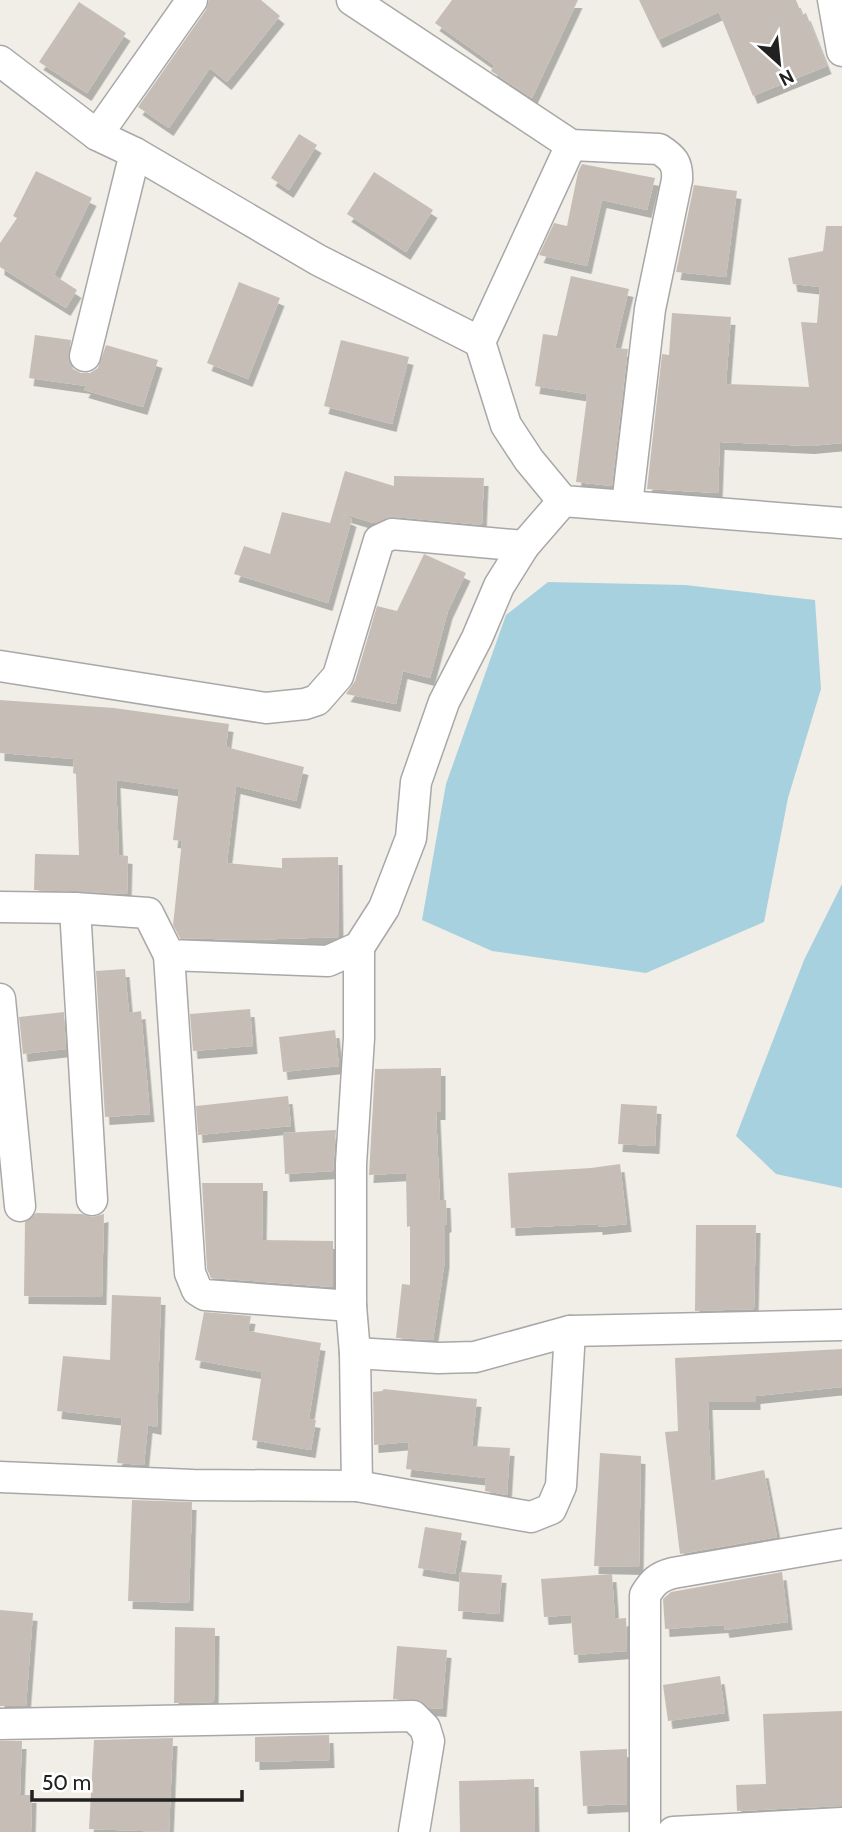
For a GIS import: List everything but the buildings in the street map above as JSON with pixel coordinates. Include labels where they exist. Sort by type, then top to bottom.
[{"type":"street","points":[[97,135],[192,0]]},
{"type":"street","points":[[352,0],[571,145],[659,149],[678,166],[650,309],[627,505]]},
{"type":"street","points":[[833,0],[842,51]]},
{"type":"street","points":[[0,61],[97,135],[135,153],[318,260],[480,342]]},
{"type":"street","points":[[571,145],[480,342],[506,425],[530,460],[562,501],[842,523]]},
{"type":"street","points":[[85,356],[135,153]]},
{"type":"street","points":[[356,1486],[355,1353],[351,1306],[351,1164],[359,1038],[359,947],[384,908],[411,838],[416,782],[444,702],[477,638],[499,586],[524,546],[562,501]]},
{"type":"street","points":[[0,666],[265,708],[305,704],[317,700],[338,676],[379,540],[392,534],[524,546]]},
{"type":"street","points":[[0,907],[148,913],[169,955],[190,1273],[193,1284],[205,1295],[351,1306]]},
{"type":"street","points":[[75,908],[92,1200]]},
{"type":"street","points":[[169,955],[328,961],[359,947]]},
{"type":"street","points":[[0,999],[20,1206]]},
{"type":"street","points":[[355,1353],[438,1358],[475,1357],[570,1331],[842,1325]]},
{"type":"street","points":[[0,1477],[193,1485],[356,1486],[531,1517],[551,1509],[561,1486],[570,1331]]},
{"type":"street","points":[[645,1832],[645,1595],[650,1587],[658,1577],[673,1573],[842,1544]]},
{"type":"street","points":[[0,1724],[413,1716],[425,1728],[429,1741],[414,1832]]},
{"type":"street","points":[[673,1832],[842,1823]]},
{"type":"water","points":[[548,582],[685,585],[815,600],[821,689],[788,798],[764,922],[646,973],[492,951],[422,920],[446,784],[506,615]]},
{"type":"water","points":[[842,884],[842,1188],[776,1174],[736,1136],[804,960]]}]
